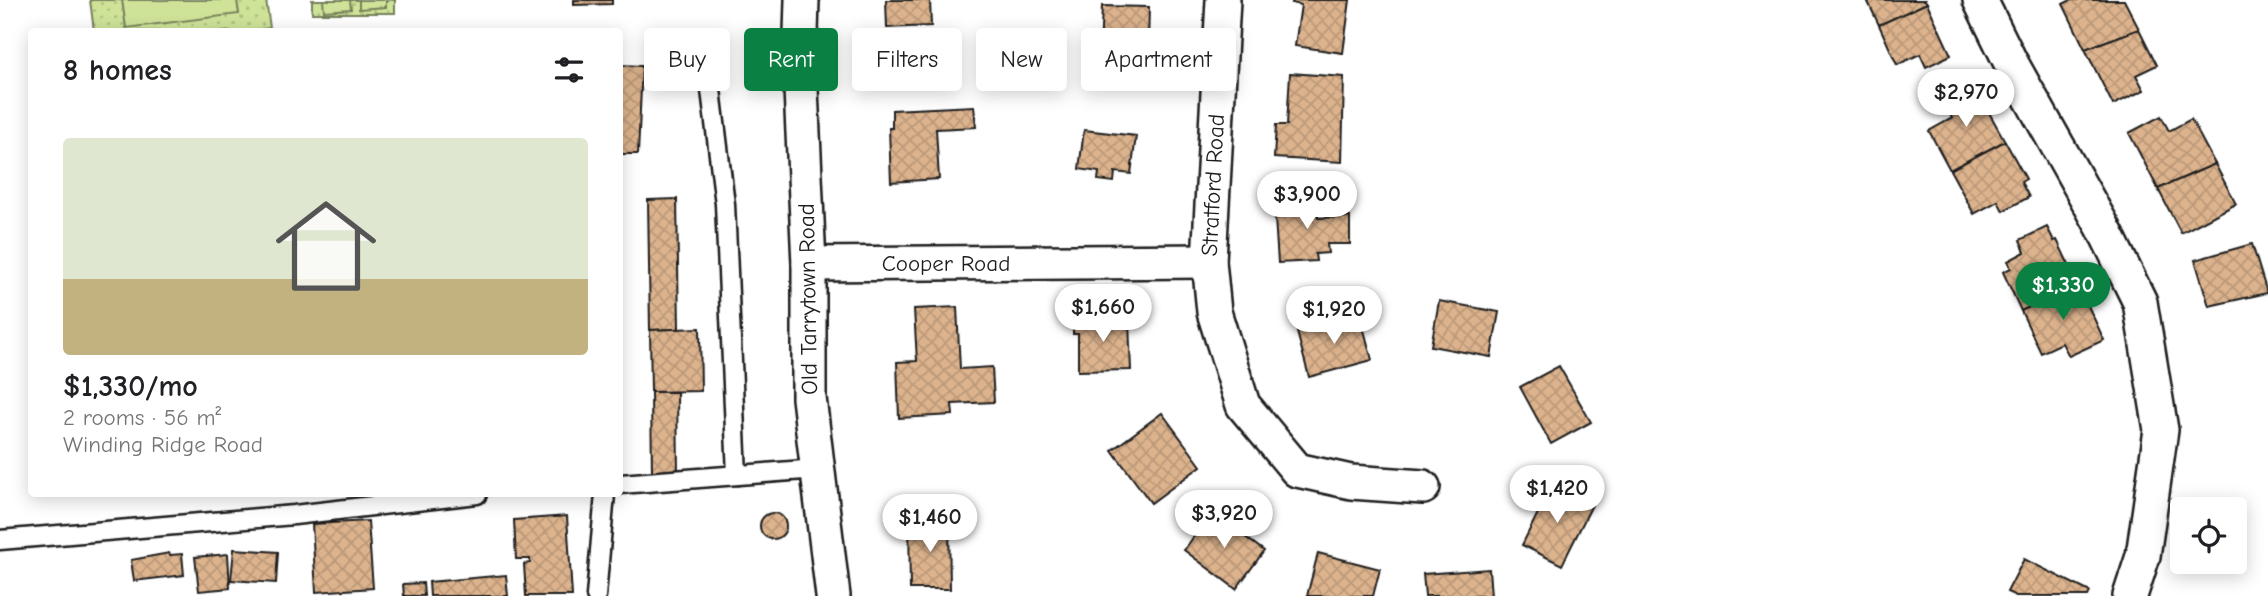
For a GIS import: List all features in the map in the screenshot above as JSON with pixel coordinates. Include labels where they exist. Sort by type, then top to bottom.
[{"type":"street","name":"Old Tarrytown Road","points":[[802,0],[800,67],[809,264],[809,398],[833,596]]},
{"type":"street","name":"Stratford Road","points":[[1223,0],[1209,261],[1213,312],[1243,405],[1297,470],[1351,482],[1423,486]]},
{"type":"street","points":[[1980,0],[2010,61],[2103,227],[2140,302],[2161,429],[2143,556],[2130,596]]},
{"type":"street","name":"Cooper Road","points":[[809,264],[1209,261]]},
{"type":"lane","points":[[711,91],[725,204],[737,475]]},
{"type":"lane","points":[[623,484],[818,469]]},
{"type":"lane","points":[[0,540],[294,515],[451,497]]},
{"type":"lane","points":[[596,596],[605,497]]},
{"type":"green space","points":[[90,0],[266,0],[270,28],[94,28]]},
{"type":"green space","points":[[122,0],[237,0],[239,14],[126,28]]},
{"type":"green space","points":[[312,0],[395,0],[395,13],[312,13]]},
{"type":"green space","points":[[323,0],[350,0],[351,9],[324,11]]},
{"type":"green space","points":[[359,0],[386,0],[386,7],[359,9]]},
{"type":"building","points":[[574,0],[612,0],[612,4],[574,5]]},
{"type":"building","points":[[886,0],[930,0],[931,26],[887,28]]},
{"type":"building","points":[[1293,0],[1350,0],[1343,53],[1295,46],[1301,5],[1292,3]]},
{"type":"building","points":[[1867,0],[1925,0],[1927,3],[1879,25]]},
{"type":"building","points":[[2071,0],[2124,0],[2139,29],[2085,49],[2063,4]]},
{"type":"building","points":[[1927,3],[1951,55],[1926,67],[1920,54],[1897,65],[1879,25]]},
{"type":"building","points":[[1102,6],[1149,7],[1148,28],[1101,28]]},
{"type":"building","points":[[2139,29],[2157,65],[2136,75],[2144,90],[2113,105],[2085,49]]},
{"type":"building","points":[[623,65],[642,66],[638,154],[623,154]]},
{"type":"building","points":[[1290,73],[1344,77],[1342,162],[1274,158],[1276,125],[1287,125]]},
{"type":"building","points":[[1973,84],[2005,141],[1950,170],[1929,131],[1952,118],[1943,101]]},
{"type":"building","points":[[974,106],[976,127],[936,129],[939,179],[891,182],[889,128],[892,128],[892,110]]},
{"type":"building","points":[[2161,116],[2169,131],[2191,119],[2215,164],[2158,189],[2129,133]]},
{"type":"building","points":[[1084,130],[1136,136],[1131,174],[1115,172],[1114,182],[1098,180],[1099,172],[1079,169]]},
{"type":"building","points":[[2005,141],[2026,179],[2021,182],[2029,197],[2003,211],[1998,201],[1974,214],[1950,170]]},
{"type":"building","points":[[2215,164],[2236,204],[2181,233],[2158,189]]},
{"type":"building","points":[[677,199],[679,329],[650,330],[648,200]]},
{"type":"building","points":[[1317,200],[1318,218],[1350,217],[1350,244],[1327,244],[1328,253],[1315,254],[1316,261],[1278,263],[1274,203]]},
{"type":"building","points":[[2047,227],[2054,241],[2057,240],[2078,284],[2021,311],[2003,272],[2011,268],[2008,261],[2025,252],[2020,240]]},
{"type":"building","points":[[2252,244],[2267,293],[2209,306],[2195,260]]},
{"type":"building","points":[[2078,284],[2104,340],[2069,356],[2062,343],[2041,353],[2021,311]]},
{"type":"building","points":[[1439,301],[1499,312],[1491,357],[1431,346]]},
{"type":"building","points":[[957,307],[960,369],[992,367],[994,402],[952,404],[953,415],[899,418],[897,362],[917,361],[914,309]]},
{"type":"building","points":[[1360,315],[1372,360],[1309,377],[1297,332]]},
{"type":"building","points":[[1115,317],[1116,322],[1129,322],[1131,370],[1078,371],[1078,334],[1073,334],[1073,318]]},
{"type":"building","points":[[700,328],[701,391],[651,392],[650,330]]},
{"type":"building","points":[[1559,366],[1591,422],[1551,444],[1520,387]]},
{"type":"building","points":[[651,392],[677,392],[678,472],[652,472]]},
{"type":"building","points":[[1162,413],[1201,466],[1151,503],[1112,450]]},
{"type":"building","points":[[1552,485],[1592,505],[1562,565],[1522,545]]},
{"type":"building","points":[[1212,512],[1264,551],[1236,589],[1184,550]]},
{"type":"building","points":[[773,513],[782,517],[786,526],[782,535],[773,539],[764,535],[760,526],[764,517]]},
{"type":"building","points":[[567,516],[572,596],[526,596],[524,564],[530,563],[530,559],[516,559],[514,520]]},
{"type":"building","points":[[949,518],[950,589],[910,589],[909,519]]},
{"type":"building","points":[[368,521],[373,588],[316,592],[312,524]]},
{"type":"building","points":[[234,549],[278,552],[276,583],[231,580]]},
{"type":"building","points":[[169,553],[182,554],[184,575],[134,581],[131,560]]},
{"type":"building","points":[[1318,553],[1380,569],[1373,596],[1307,596]]},
{"type":"building","points":[[228,554],[230,588],[199,591],[195,557]]},
{"type":"building","points":[[2024,559],[2090,592],[2088,596],[2016,596],[2007,592]]},
{"type":"building","points":[[1489,569],[1491,596],[1425,596],[1423,574]]},
{"type":"building","points":[[506,575],[508,596],[430,596],[429,582]]},
{"type":"building","points":[[423,583],[424,596],[404,596],[403,584]]}]
